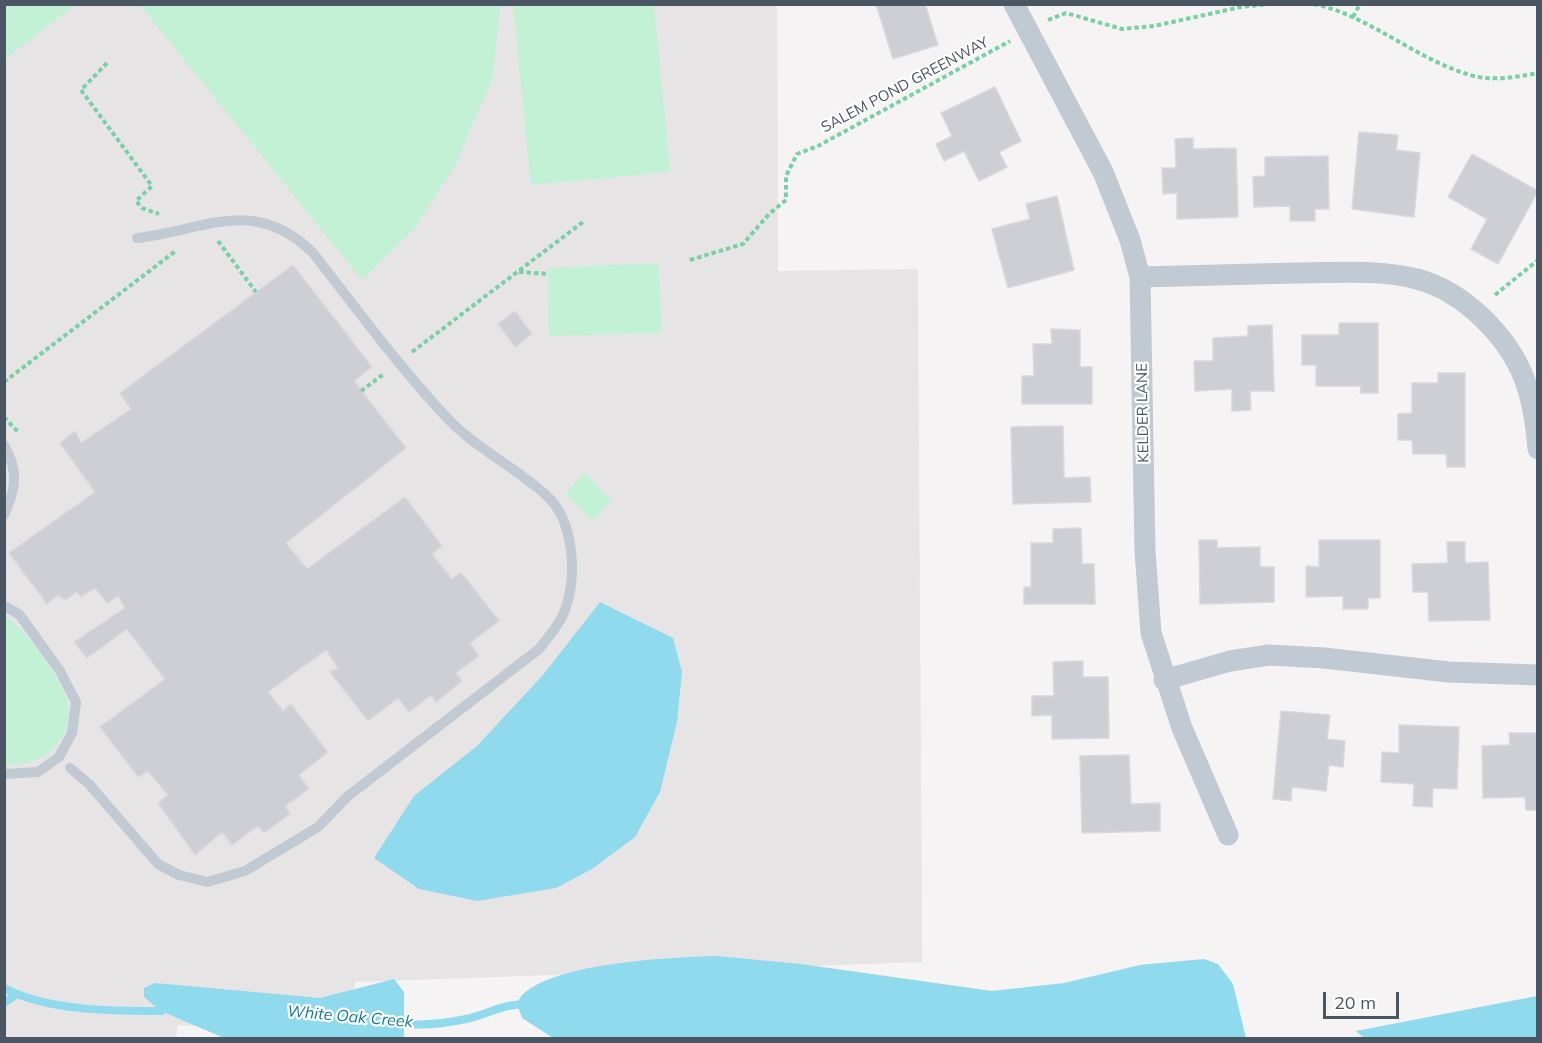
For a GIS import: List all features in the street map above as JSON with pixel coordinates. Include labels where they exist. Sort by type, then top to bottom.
[{"type":"street","name":"KELDER LANE","points":[[1014,4],[1103,172],[1130,240],[1140,277],[1147,606],[1151,633],[1164,680],[1228,835]]},
{"type":"street","points":[[1140,277],[1375,272],[1419,280],[1458,298],[1484,320],[1506,345],[1524,376],[1532,402],[1538,449]]},
{"type":"street","points":[[1164,680],[1230,661],[1269,656],[1324,658],[1449,672],[1538,675]]},
{"type":"lane","points":[[70,768],[89,784],[158,864],[179,875],[207,882],[244,871],[318,827],[348,796],[539,649],[558,625],[566,607],[570,585],[568,535],[548,496],[450,421],[399,362],[314,252],[298,237],[260,220],[207,225],[172,234],[137,238]]},
{"type":"lane","points":[[4,445],[16,475],[14,492],[4,515]]},
{"type":"lane","points":[[4,606],[19,614],[60,671],[75,702],[72,733],[59,757],[38,772],[4,774]]},
{"type":"path","points":[[1042,23],[1066,13],[1122,29],[1154,26],[1269,4]]},
{"type":"path","points":[[1314,4],[1352,17],[1421,54],[1474,76],[1512,78],[1538,73]]},
{"type":"path","points":[[1352,17],[1360,4]]},
{"type":"path","name":"SALEM POND GREENWAY","points":[[690,260],[743,244],[769,214],[786,200],[786,176],[797,154],[818,146],[1005,45]]},
{"type":"path","points":[[107,63],[81,90],[152,186],[136,201],[142,208],[156,214],[166,214]]},
{"type":"path","points":[[361,390],[583,222]]},
{"type":"path","points":[[207,225],[256,292]]},
{"type":"path","points":[[4,382],[182,246]]},
{"type":"path","points":[[1495,295],[1538,260]]},
{"type":"path","points":[[518,272],[548,274]]},
{"type":"shaded area","points":[[5,5],[777,5],[778,271],[918,269],[922,962],[355,982],[354,1032],[178,1025],[176,1038],[5,1038]]},
{"type":"green space","points":[[5,4],[75,4],[75,5],[5,59]]},
{"type":"green space","points":[[140,5],[500,5],[493,77],[454,167],[414,229],[362,280]]},
{"type":"green space","points":[[513,5],[654,5],[670,172],[531,185]]},
{"type":"green space","points":[[658,263],[662,333],[549,336],[548,268]]},
{"type":"green space","points":[[585,473],[612,500],[592,521],[565,494]]},
{"type":"green space","points":[[4,616],[22,631],[42,656],[60,684],[68,705],[65,731],[59,741],[41,757],[18,764],[5,764]]},
{"type":"water","points":[[600,602],[673,638],[682,672],[677,722],[660,792],[635,837],[592,869],[556,888],[477,901],[419,889],[374,858],[414,796],[477,746],[543,675]]},
{"type":"water","points":[[716,956],[801,964],[992,991],[1064,983],[1140,965],[1204,959],[1218,964],[1233,984],[1246,1038],[553,1038],[522,1018],[517,1004],[528,990],[549,979],[576,971],[640,961]]},
{"type":"water","points":[[394,979],[404,992],[404,1038],[224,1038],[161,1011],[144,997],[144,988],[155,983],[320,998]]},
{"type":"water","points":[[1537,996],[1537,1038],[1364,1038],[1356,1031]]},
{"type":"building","points":[[876,4],[925,4],[938,45],[893,59]]},
{"type":"building","points":[[995,87],[1021,141],[999,152],[1007,167],[979,181],[964,151],[944,161],[936,144],[952,136],[941,113]]},
{"type":"building","points":[[1359,132],[1398,135],[1396,150],[1420,153],[1414,217],[1352,209]]},
{"type":"building","points":[[1193,138],[1193,149],[1236,148],[1238,217],[1177,219],[1177,193],[1163,194],[1162,168],[1176,168],[1175,139]]},
{"type":"building","points":[[1472,154],[1538,191],[1498,264],[1471,249],[1487,219],[1448,197]]},
{"type":"building","points":[[1328,156],[1329,209],[1315,209],[1315,221],[1290,221],[1290,206],[1254,207],[1253,177],[1265,176],[1265,157]]},
{"type":"building","points":[[1057,196],[1074,270],[1008,288],[992,229],[1030,219],[1026,204]]},
{"type":"building","points":[[293,265],[372,367],[354,381],[406,448],[286,543],[307,569],[405,497],[442,546],[432,554],[452,579],[461,572],[499,621],[470,643],[479,656],[456,673],[462,681],[436,702],[431,695],[409,712],[398,698],[368,721],[330,672],[338,668],[326,650],[268,692],[283,711],[291,704],[328,752],[299,775],[309,789],[285,806],[290,814],[264,833],[258,826],[232,845],[222,832],[195,855],[158,803],[168,795],[148,771],[138,777],[100,727],[165,679],[127,629],[87,658],[74,642],[125,608],[118,596],[107,603],[95,588],[81,597],[77,592],[65,600],[58,595],[47,604],[9,553],[95,492],[60,443],[75,431],[81,443],[131,409],[120,393]]},
{"type":"building","points":[[515,311],[532,334],[515,347],[498,324]]},
{"type":"building","points":[[1339,323],[1378,323],[1378,393],[1360,393],[1361,386],[1316,386],[1316,365],[1302,365],[1302,335],[1339,335]]},
{"type":"building","points":[[1272,325],[1274,391],[1250,391],[1251,410],[1232,411],[1232,389],[1195,391],[1194,361],[1213,361],[1213,338],[1248,336],[1248,326]]},
{"type":"building","points":[[1051,329],[1080,330],[1080,367],[1092,367],[1092,404],[1022,404],[1022,376],[1034,376],[1033,344],[1052,344]]},
{"type":"building","points":[[1438,373],[1465,373],[1465,467],[1447,467],[1446,454],[1413,454],[1412,440],[1398,440],[1398,414],[1412,413],[1412,383],[1438,383]]},
{"type":"building","points":[[1063,426],[1064,478],[1090,477],[1091,502],[1013,504],[1011,427]]},
{"type":"building","points":[[1081,528],[1082,564],[1094,564],[1095,604],[1024,604],[1024,587],[1031,587],[1031,543],[1053,543],[1053,529]]},
{"type":"building","points":[[1199,540],[1217,540],[1217,548],[1260,547],[1260,567],[1274,567],[1274,602],[1200,604]]},
{"type":"building","points":[[1319,540],[1380,540],[1380,598],[1368,598],[1368,609],[1343,609],[1343,596],[1306,597],[1306,566],[1319,567]]},
{"type":"building","points":[[1447,542],[1465,542],[1465,563],[1488,562],[1490,620],[1429,621],[1428,592],[1413,592],[1412,564],[1448,563]]},
{"type":"building","points":[[1083,661],[1083,677],[1108,677],[1109,738],[1052,739],[1052,715],[1032,716],[1032,696],[1054,696],[1053,662]]},
{"type":"building","points":[[1281,711],[1330,715],[1327,739],[1345,741],[1343,767],[1329,765],[1326,791],[1292,787],[1291,801],[1273,799]]},
{"type":"building","points":[[1399,725],[1459,727],[1457,789],[1433,788],[1432,807],[1413,806],[1414,784],[1381,782],[1382,752],[1399,753]]},
{"type":"building","points":[[1509,733],[1538,733],[1538,810],[1526,810],[1525,797],[1483,798],[1482,746],[1510,745]]},
{"type":"building","points":[[1129,755],[1131,804],[1160,803],[1160,831],[1082,833],[1080,756]]},
{"type":"waterway","name":"White Oak Creek","points":[[4,988],[40,1001],[81,1008],[161,1011],[162,1001]]},
{"type":"waterway","points":[[4,1003],[17,994]]},
{"type":"waterway","name":"White Oak Creek","points":[[394,1023],[448,1022],[474,1017],[511,1005],[527,1005]]}]
